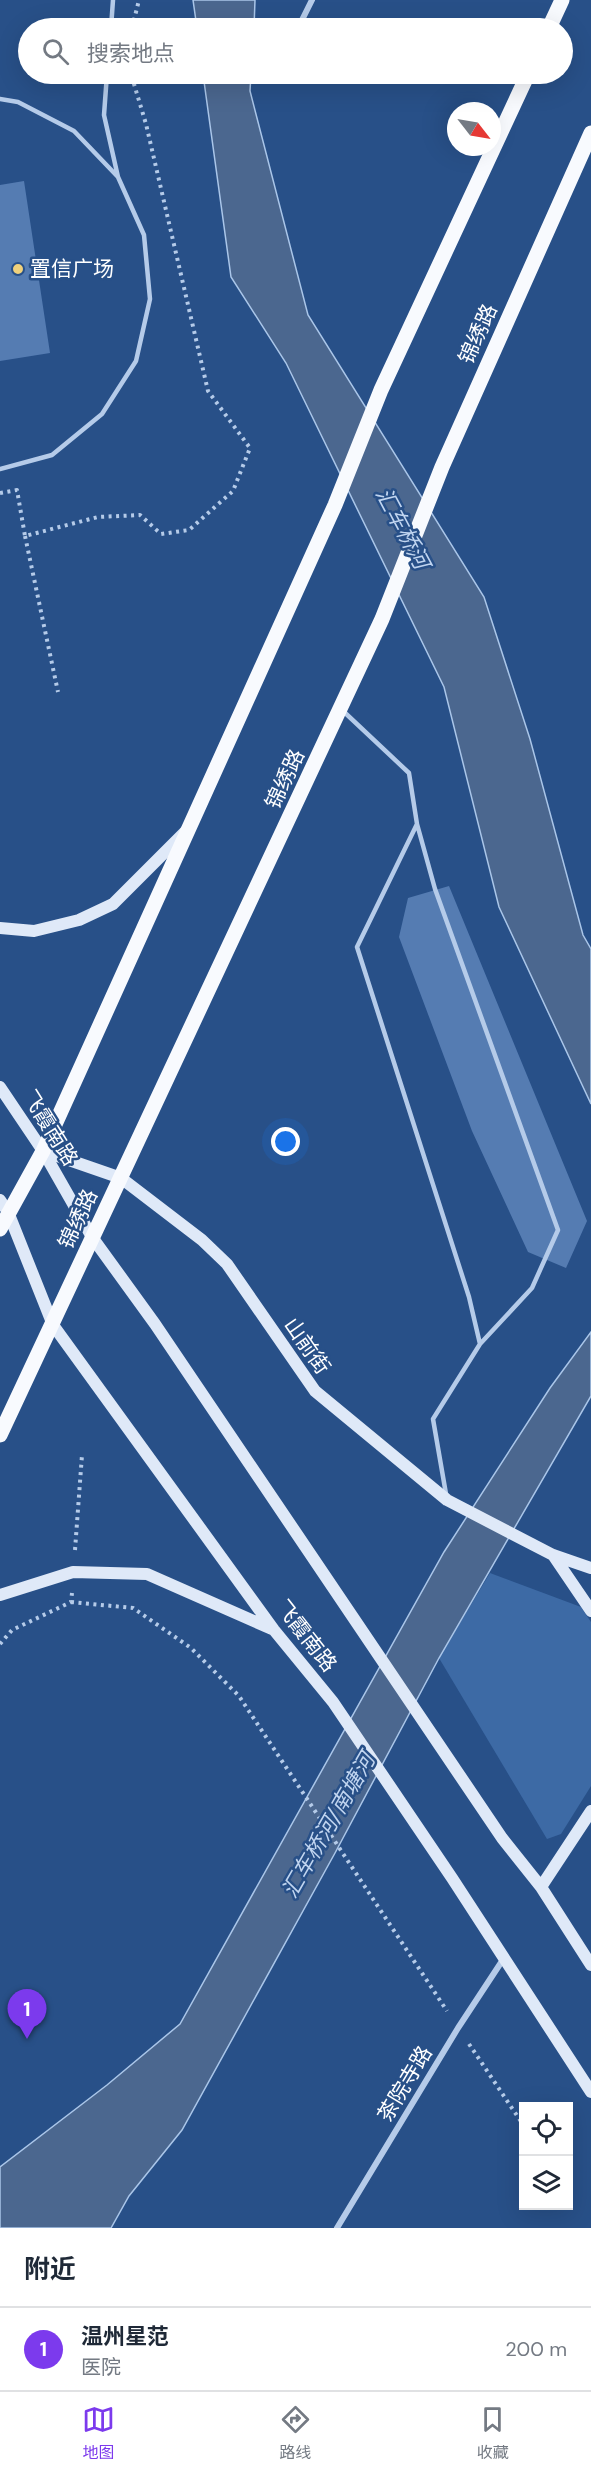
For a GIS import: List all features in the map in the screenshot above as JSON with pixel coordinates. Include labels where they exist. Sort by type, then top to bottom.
[{"type":"main road","points":[[554,18],[562,0]]},
{"type":"main road","points":[[0,1229],[4,1206],[43,1151],[335,505],[381,390],[523,84]]},
{"type":"main road","name":"锦绣路","points":[[0,1435],[382,619],[442,467],[591,133]]},
{"type":"main road","points":[[0,928],[34,931],[79,920],[113,904],[189,828]]},
{"type":"main road","name":"飞霞南路","points":[[0,1086],[43,1151],[92,1237],[162,1334],[502,1838],[541,1887],[591,1965]]},
{"type":"main road","name":"山前街","points":[[43,1151],[121,1178],[202,1240],[227,1264],[315,1391],[447,1500],[548,1552],[591,1568]]},
{"type":"main road","name":"飞霞南路","points":[[4,1206],[53,1325],[274,1630],[333,1702],[452,1878],[591,2092]]},
{"type":"main road","name":"山前街","points":[[548,1552],[591,1611]]},
{"type":"main road","points":[[0,1595],[73,1572],[147,1574],[274,1630]]},
{"type":"main road","points":[[541,1887],[591,1811]]},
{"type":"street","points":[[303,18],[312,0]]},
{"type":"street","name":"茶院寺路","points":[[337,2228],[452,2038],[504,1958]]},
{"type":"lane","points":[[112,18],[113,0]]},
{"type":"lane","points":[[0,469],[52,455],[102,414],[136,361],[150,299],[144,235],[118,177],[104,115],[106,84]]},
{"type":"lane","points":[[0,99],[18,102],[74,131],[118,177]]},
{"type":"lane","points":[[340,709],[410,773],[417,824],[435,890],[558,1230],[532,1288],[480,1344],[433,1419],[447,1500]]},
{"type":"lane","points":[[417,824],[357,947],[469,1297],[480,1344]]},
{"type":"path","points":[[134,18],[139,0]]},
{"type":"path","points":[[25,536],[98,517],[140,515],[161,534],[189,530],[233,491],[250,448],[208,391],[146,124],[134,84]]},
{"type":"path","points":[[0,493],[17,490],[58,692]]},
{"type":"path","points":[[71,1602],[133,1608],[191,1648],[239,1696],[367,1890]]},
{"type":"shaded area","points":[[490,1573],[581,1607],[591,1622],[591,1786],[561,1834],[547,1839],[439,1658]]},
{"type":"water","points":[[193,0],[255,0],[254,18],[196,18]]},
{"type":"water","name":"汇车桥河","points":[[204,84],[250,84],[250,91],[308,315],[484,597],[530,739],[583,935],[591,949],[591,1104],[499,907],[444,687],[286,363],[231,277]]},
{"type":"water","name":"汇车桥河/南塘河","points":[[591,1332],[591,1396],[439,1658],[335,1853],[182,2130],[129,2196],[111,2228],[0,2228],[0,2167],[107,2085],[180,2024],[444,1552],[550,1388]]},
{"type":"building","name":"置信广场","points":[[24,181],[50,353],[0,361],[0,185]]},
{"type":"building","points":[[449,886],[587,1221],[566,1268],[528,1252],[472,1131],[399,937],[408,898]]},
{"type":"place","name":"置信广场","points":[[18,269]]},
{"type":"place","name":"温州星范","points":[[27,2039]]}]
